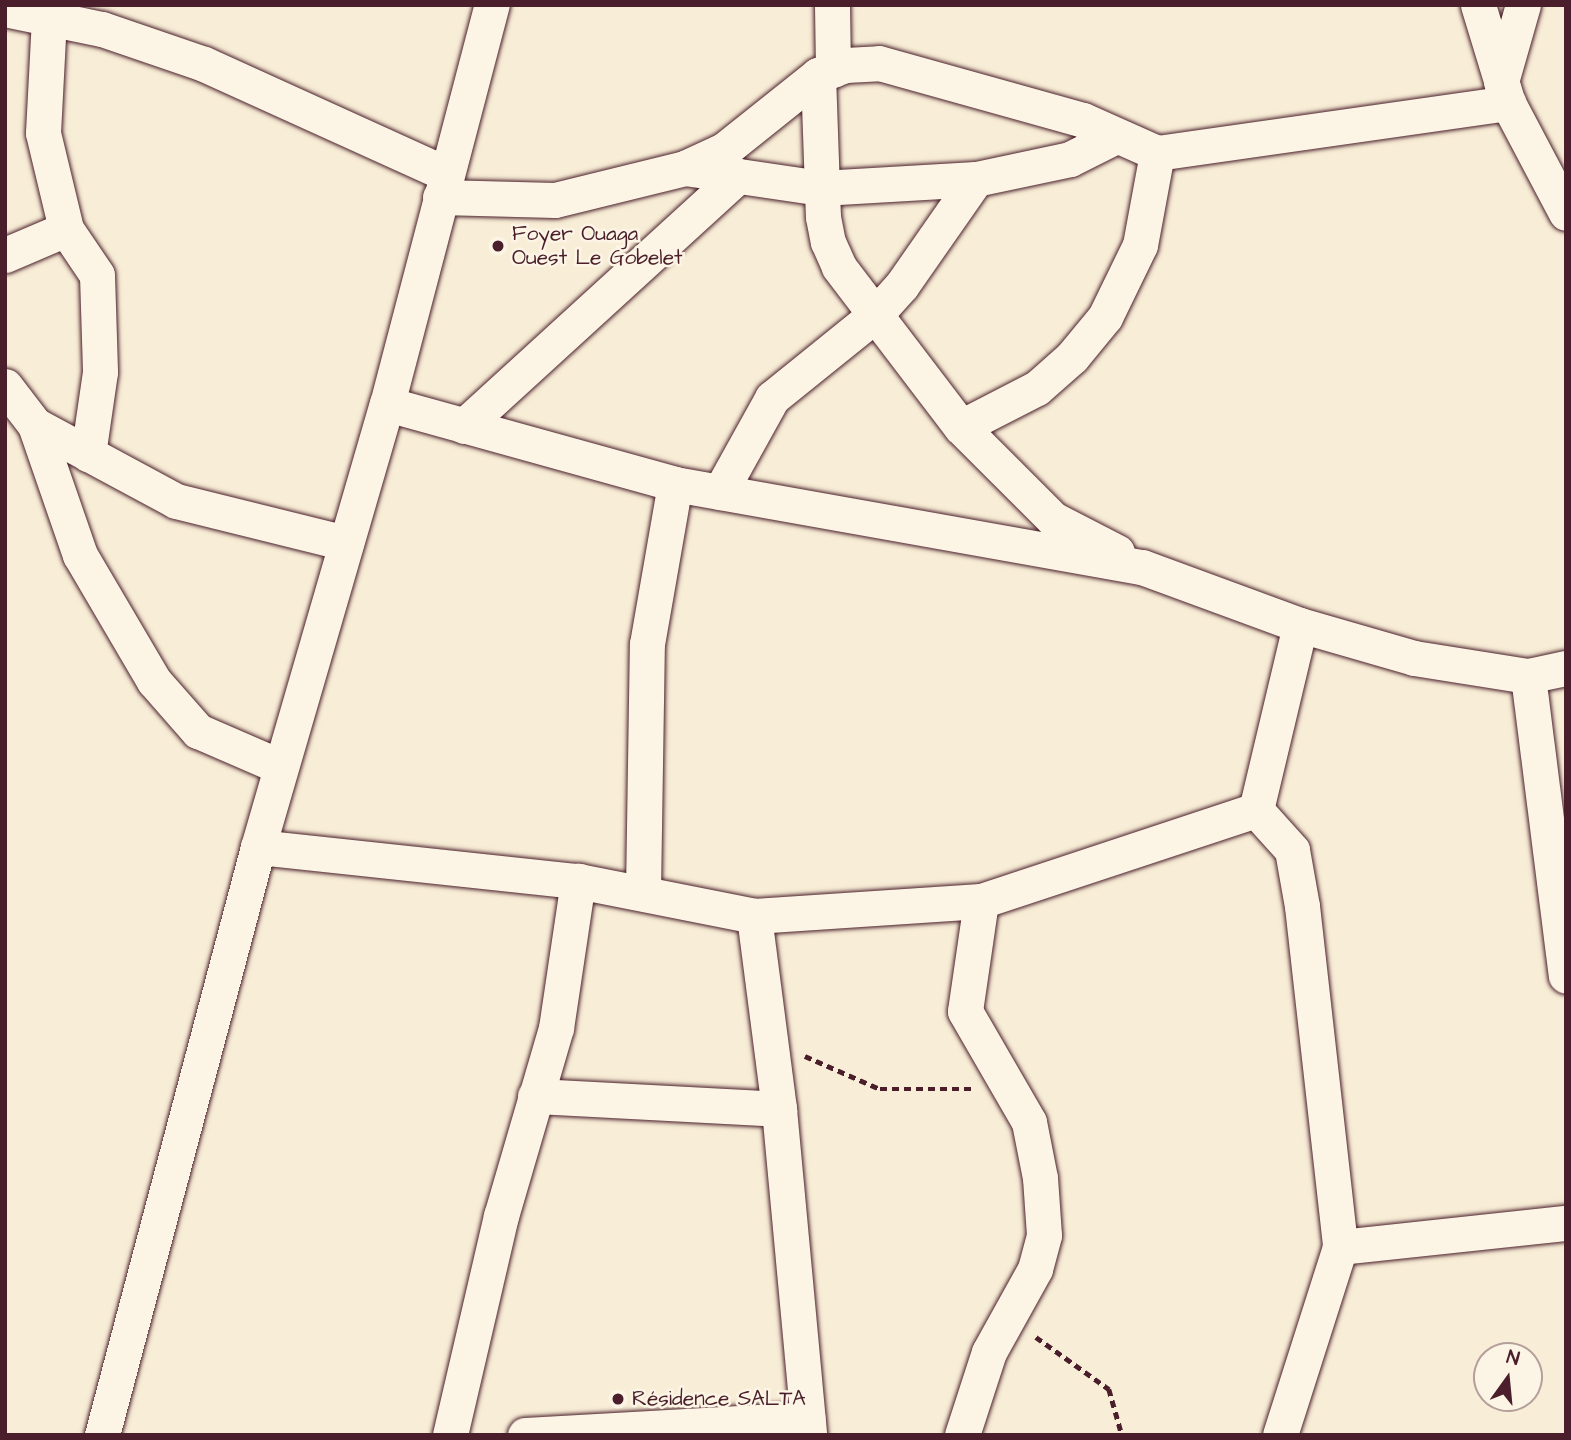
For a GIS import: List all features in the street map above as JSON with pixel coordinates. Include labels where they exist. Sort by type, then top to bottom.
[{"type":"street","points":[[102,1435],[258,847],[387,404],[492,5]]},
{"type":"street","points":[[832,5],[825,73],[821,188],[823,217],[833,254],[875,315],[961,427],[1053,519],[1142,567],[1300,625],[1414,658],[1528,676],[1566,667]]},
{"type":"street","points":[[1478,5],[1505,92],[1566,214]]},
{"type":"street","points":[[1505,92],[1523,5]]},
{"type":"street","points":[[5,9],[52,11],[204,64],[443,185],[555,200],[685,168],[724,150],[825,73],[879,63],[1083,120],[1114,137],[1157,153],[1505,92]]},
{"type":"street","points":[[52,11],[43,133],[66,229],[97,275],[100,372],[88,454]]},
{"type":"street","points":[[685,168],[821,188],[976,179],[1070,159],[1114,137]]},
{"type":"street","points":[[961,427],[1037,388],[1072,357],[1105,317],[1140,245],[1157,153]]},
{"type":"street","points":[[464,426],[738,176]]},
{"type":"street","points":[[720,492],[772,398],[875,315],[902,285],[976,179]]},
{"type":"street","points":[[5,255],[66,229]]},
{"type":"street","points":[[5,386],[35,425],[80,555],[154,681],[198,731],[281,767]]},
{"type":"street","points":[[387,404],[675,484],[1142,567]]},
{"type":"street","points":[[35,425],[176,501],[346,543]]},
{"type":"street","points":[[643,892],[647,644],[675,484]]},
{"type":"street","points":[[1256,810],[1300,625]]},
{"type":"street","points":[[1528,676],[1566,976]]},
{"type":"street","points":[[258,847],[578,881],[754,916],[981,901],[1256,810]]},
{"type":"street","points":[[1256,810],[1292,850],[1340,1247],[1280,1435]]},
{"type":"street","points":[[450,1435],[535,1096],[556,1028],[578,881]]},
{"type":"street","points":[[962,1435],[989,1352],[1035,1269],[1044,1235],[1041,1178],[1031,1133],[1013,1089],[965,1010],[981,901]]},
{"type":"street","points":[[526,1435],[808,1427],[779,1109],[754,916]]},
{"type":"street","points":[[535,1096],[779,1109]]},
{"type":"street","points":[[1340,1247],[1566,1223]]},
{"type":"path","points":[[769,1041],[880,1089],[1013,1089]]},
{"type":"path","points":[[1009,1318],[1109,1388],[1122,1435]]},
{"type":"place","name":"Foyer Ouaga Ouest Le Gobelet","points":[[498,246]]},
{"type":"place","name":"Résidence SALTA","points":[[618,1399]]}]
